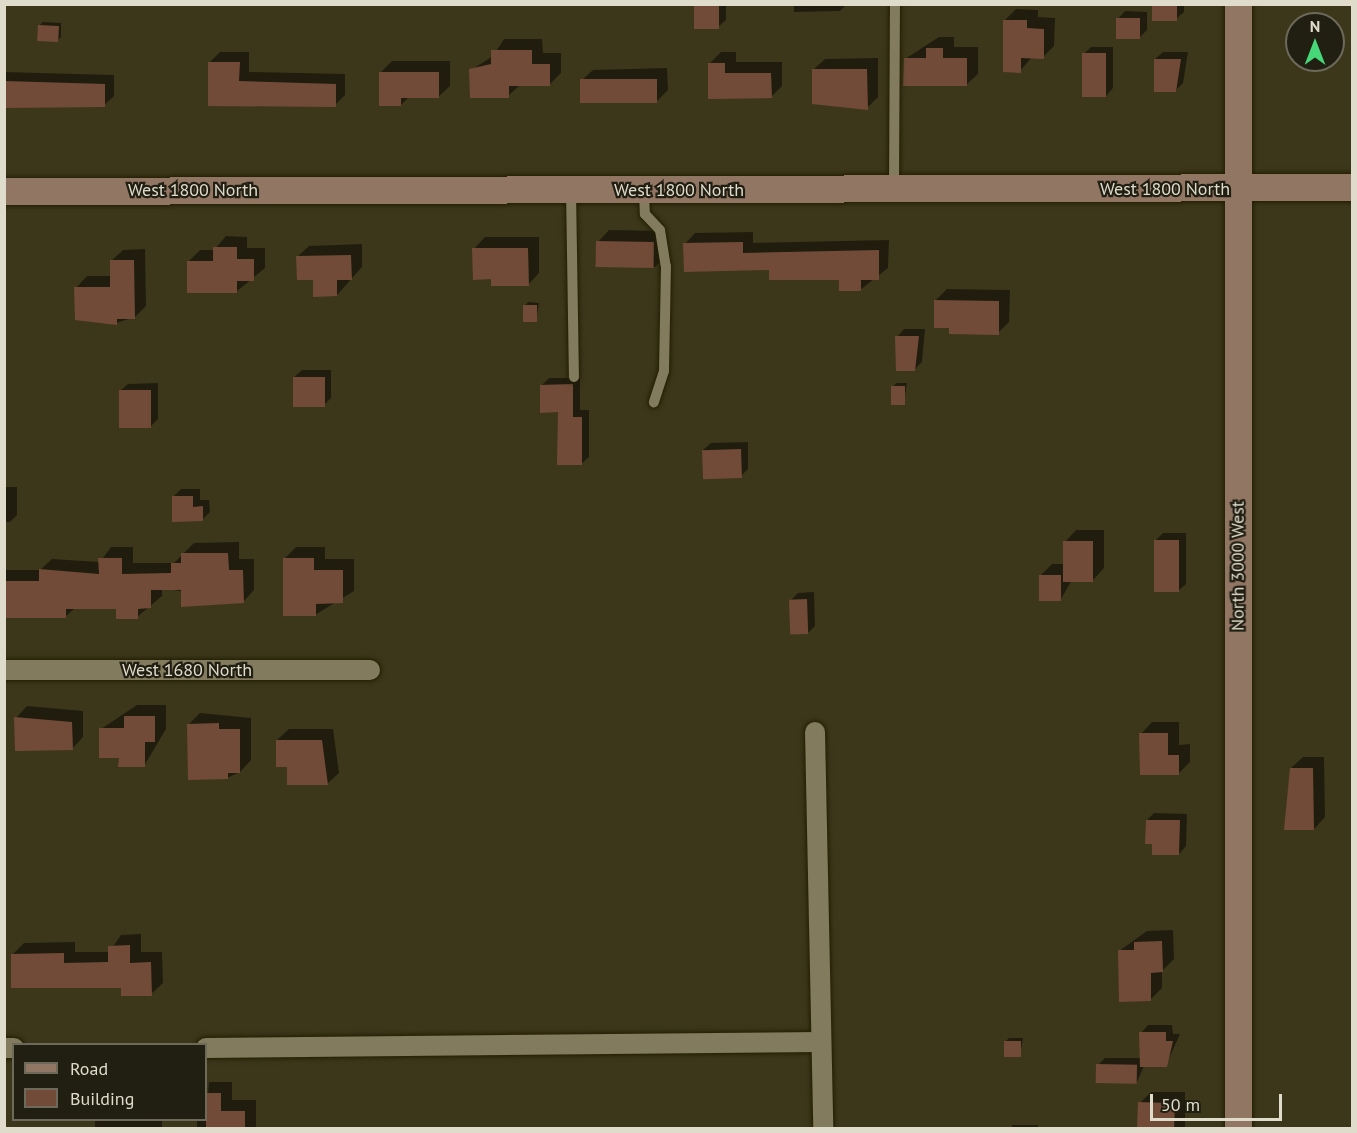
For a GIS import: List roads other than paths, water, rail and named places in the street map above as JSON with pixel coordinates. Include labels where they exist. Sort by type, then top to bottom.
[{"type":"main road","name":"North 3000 West","points":[[1238,4],[1238,1128]]},
{"type":"main road","name":"West 1800 North","points":[[4,191],[1353,187]]},
{"type":"street","name":"West 1680 North","points":[[4,670],[370,670]]},
{"type":"street","points":[[815,732],[823,1128]]},
{"type":"street","points":[[207,1048],[821,1042]]},
{"type":"lane","points":[[894,4],[894,189]]},
{"type":"lane","points":[[571,190],[574,377]]},
{"type":"lane","points":[[644,190],[645,214],[660,230],[666,266],[664,371],[654,402]]}]
